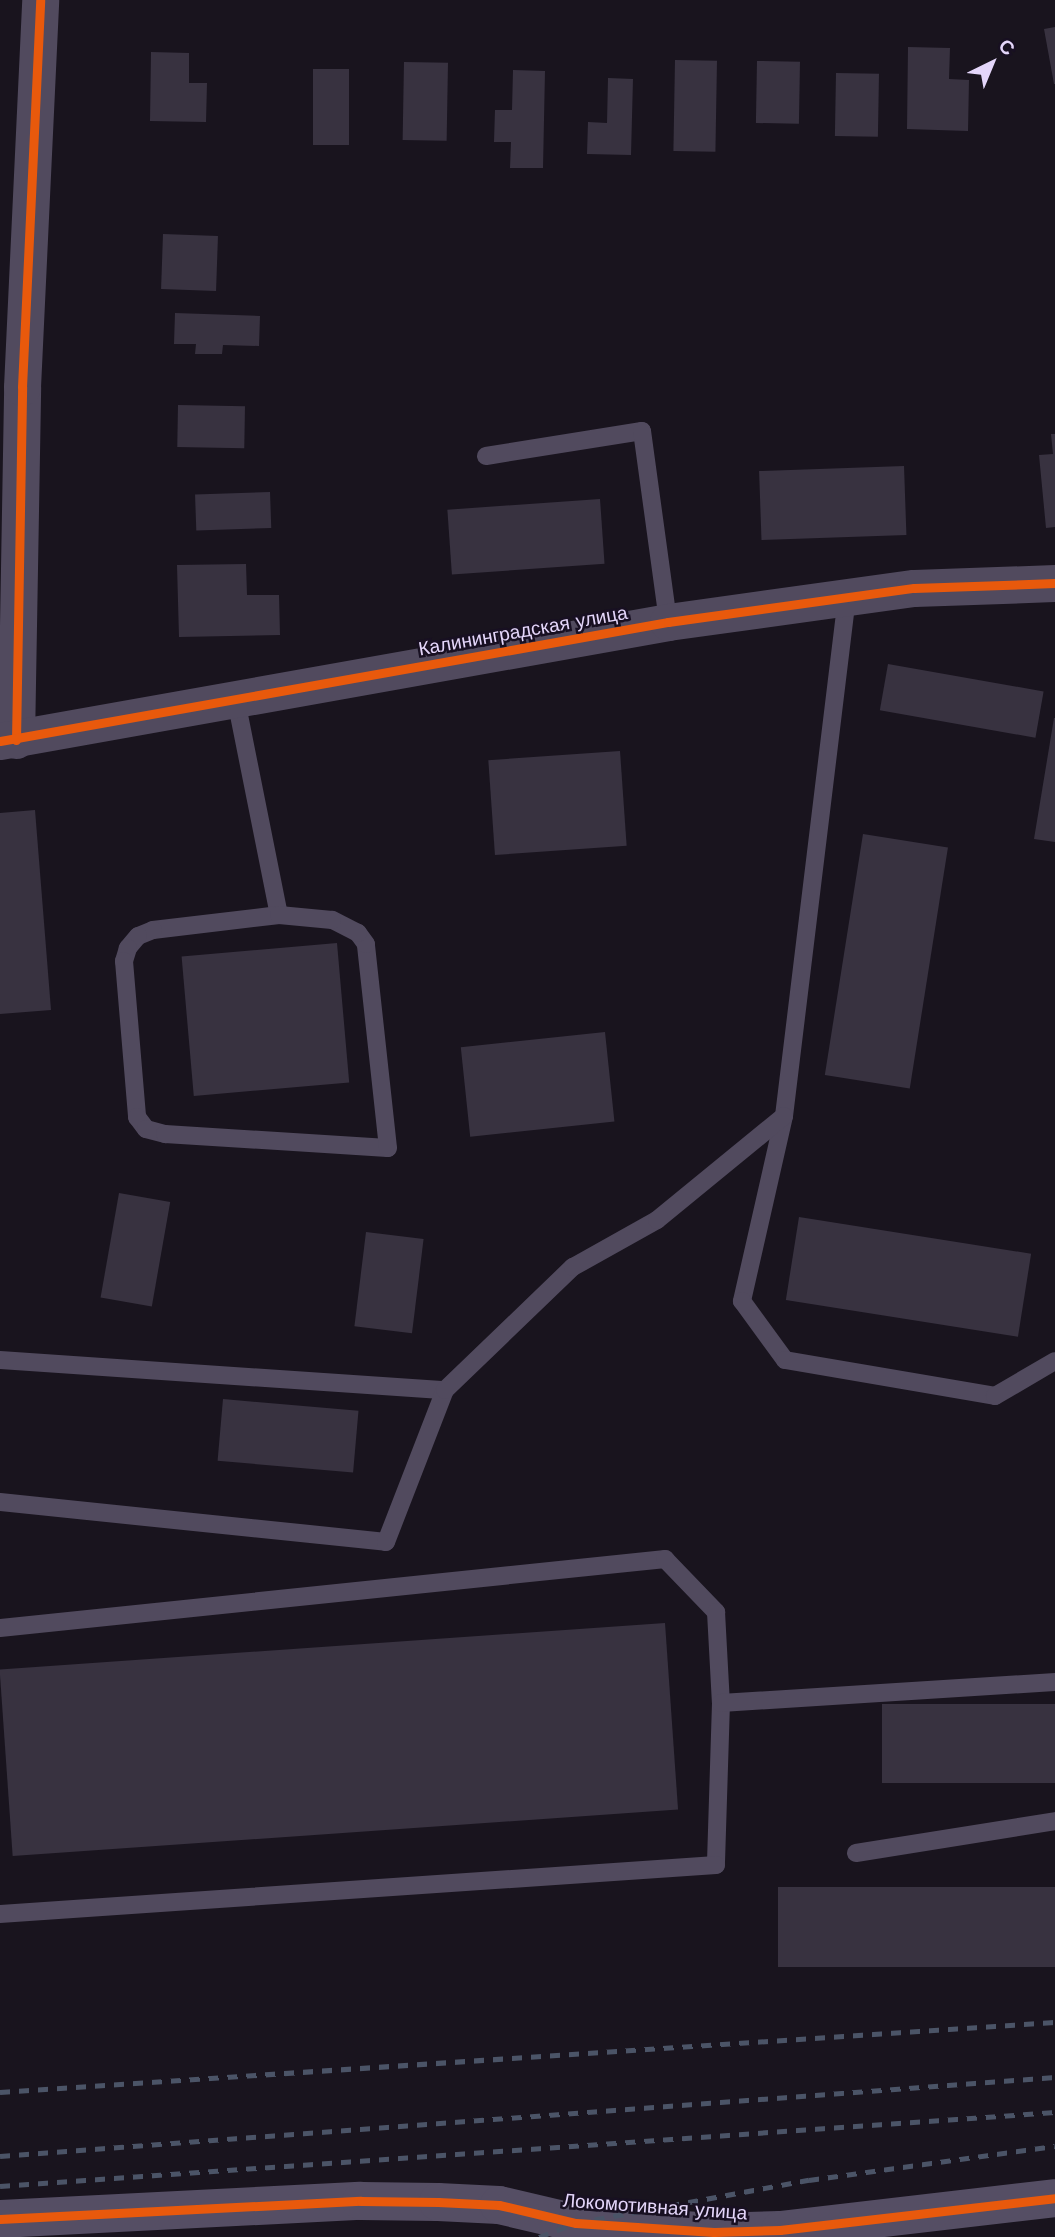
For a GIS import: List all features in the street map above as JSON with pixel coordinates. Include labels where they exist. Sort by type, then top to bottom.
[{"type":"street","points":[[8,740],[40,0]]},
{"type":"street","name":"Калининградская улица","points":[[8,740],[668,622],[914,588],[1055,583]]},
{"type":"street","name":"Локомотивная улица","points":[[0,2219],[361,2201],[438,2202],[499,2205],[576,2223],[713,2235],[1055,2199]]},
{"type":"lane","points":[[486,456],[642,431],[668,622]]},
{"type":"lane","points":[[847,597],[784,1116],[742,1301],[785,1360],[995,1396],[1055,1361]]},
{"type":"lane","points":[[236,700],[279,915]]},
{"type":"lane","points":[[279,915],[332,920],[358,933],[366,944],[388,1148],[165,1134],[146,1129],[137,1117],[124,961],[128,948],[138,936],[153,930],[279,915]]},
{"type":"lane","points":[[0,1502],[386,1542],[445,1390],[573,1268],[657,1220],[784,1116]]},
{"type":"lane","points":[[0,1360],[445,1390]]},
{"type":"lane","points":[[0,1628],[665,1559],[716,1612],[721,1703],[716,1865],[0,1914]]},
{"type":"lane","points":[[721,1703],[1055,1682]]},
{"type":"lane","points":[[856,1853],[1055,1821]]},
{"type":"building","points":[[1055,27],[1055,84],[1054,84],[1044,29]]},
{"type":"building","points":[[908,47],[950,48],[949,79],[969,80],[968,131],[907,129]]},
{"type":"building","points":[[151,52],[189,53],[189,83],[207,83],[206,122],[150,121]]},
{"type":"building","points":[[675,60],[717,61],[715,152],[673,151]]},
{"type":"building","points":[[757,61],[800,62],[799,124],[756,123]]},
{"type":"building","points":[[404,62],[448,63],[447,141],[403,140]]},
{"type":"building","points":[[313,69],[349,69],[349,145],[313,145]]},
{"type":"building","points":[[513,70],[545,71],[543,168],[510,168],[511,142],[494,142],[495,110],[512,110]]},
{"type":"building","points":[[836,73],[879,74],[878,137],[835,136]]},
{"type":"building","points":[[608,78],[633,79],[631,155],[587,154],[588,122],[607,123]]},
{"type":"building","points":[[163,234],[218,236],[216,291],[161,289]]},
{"type":"building","points":[[175,313],[260,316],[259,346],[223,345],[222,354],[195,354],[196,344],[174,344]]},
{"type":"building","points":[[178,405],[245,406],[244,448],[177,447]]},
{"type":"building","points":[[1051,434],[1055,434],[1055,527],[1046,528],[1039,455],[1053,454]]},
{"type":"building","points":[[904,466],[906,535],[761,540],[759,471]]},
{"type":"building","points":[[270,492],[271,528],[196,531],[195,495]]},
{"type":"building","points":[[600,499],[605,564],[452,575],[447,510]]},
{"type":"building","points":[[246,564],[247,595],[279,595],[280,635],[179,637],[177,565]]},
{"type":"building","points":[[888,664],[1044,691],[1035,738],[880,710]]},
{"type":"building","points":[[1055,718],[1055,842],[1034,839]]},
{"type":"building","points":[[620,751],[627,846],[495,855],[488,760]]},
{"type":"building","points":[[35,810],[51,1010],[0,1014],[0,813]]},
{"type":"building","points":[[863,834],[948,847],[910,1088],[825,1075]]},
{"type":"building","points":[[337,943],[349,1082],[194,1096],[182,957]]},
{"type":"building","points":[[605,1032],[614,1122],[470,1137],[461,1047]]},
{"type":"building","points":[[119,1193],[170,1202],[152,1306],[101,1297]]},
{"type":"building","points":[[799,1217],[1031,1254],[1018,1337],[786,1300]]},
{"type":"building","points":[[366,1232],[424,1239],[412,1333],[354,1326]]},
{"type":"building","points":[[223,1399],[358,1411],[353,1473],[218,1461]]},
{"type":"building","points":[[665,1623],[678,1810],[13,1856],[0,1670]]},
{"type":"building","points":[[882,1704],[1055,1704],[1055,1783],[882,1783]]},
{"type":"building","points":[[778,1887],[1055,1887],[1055,1967],[778,1967]]},
{"type":"railway","points":[[0,2092],[1055,2022]]},
{"type":"railway","points":[[0,2156],[1055,2077]]},
{"type":"railway","points":[[0,2186],[1055,2112]]},
{"type":"railway","points":[[539,2237],[576,2223],[809,2180],[1055,2146]]},
{"type":"cycle path","points":[[16,740],[22,387],[40,0]]},
{"type":"cycle path","points":[[0,741],[668,622],[914,588],[1055,583]]},
{"type":"cycle path","points":[[0,2219],[361,2201],[438,2202],[499,2205],[576,2223],[714,2232],[780,2230],[1055,2198]]}]
